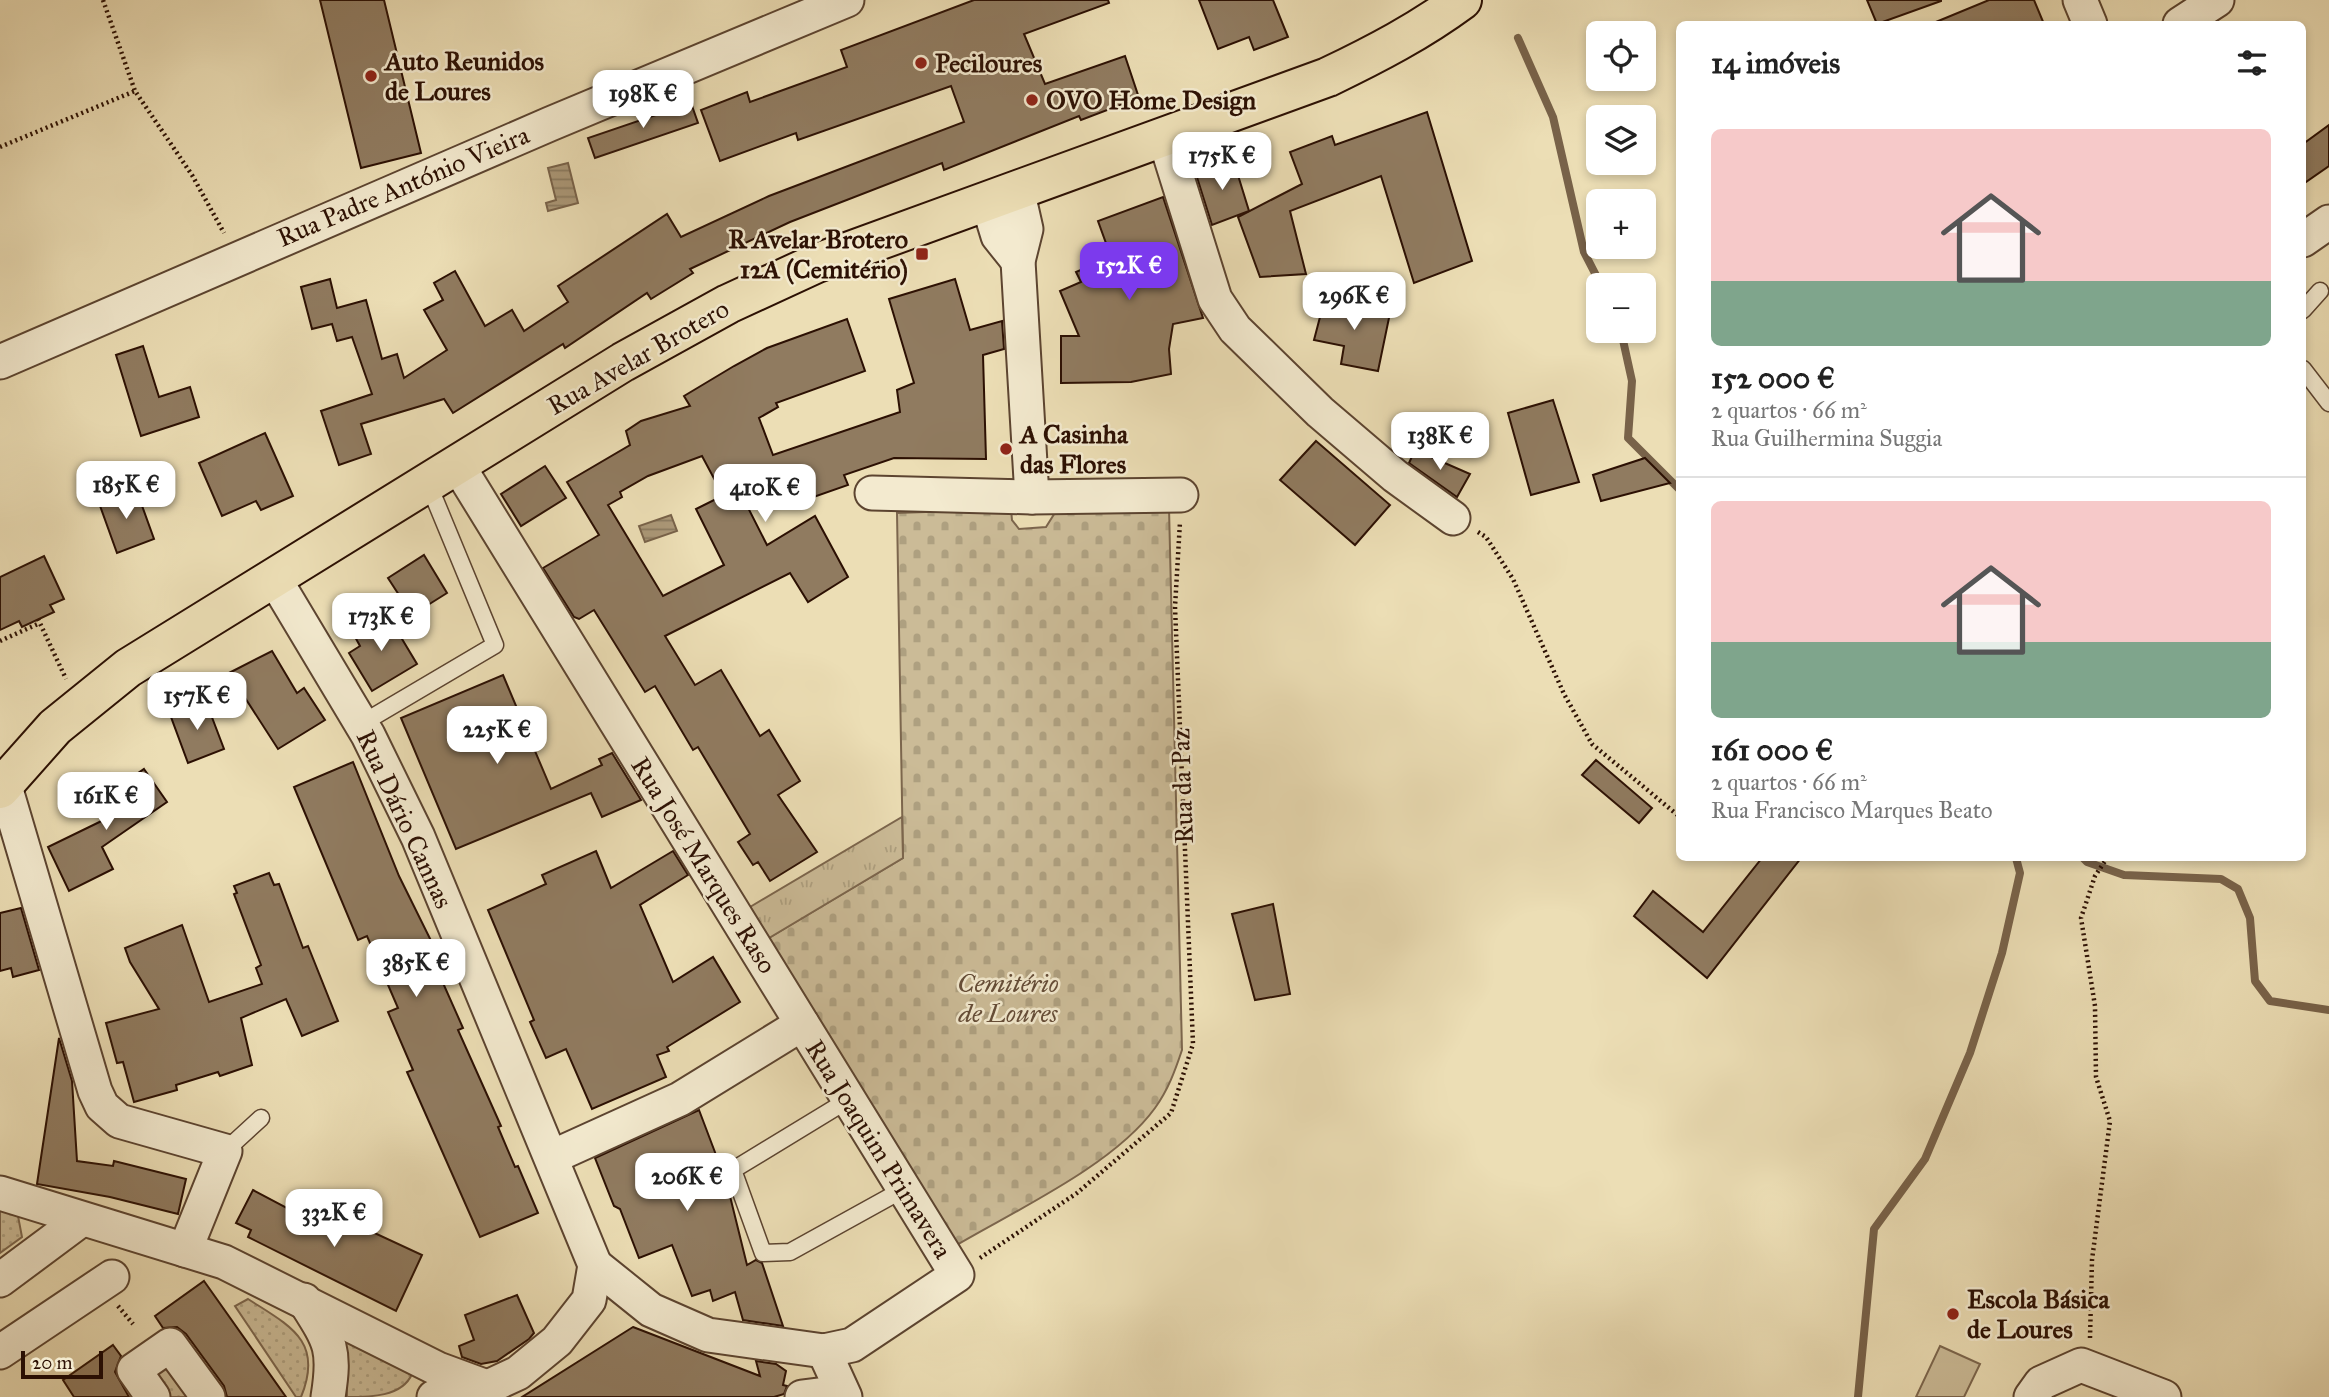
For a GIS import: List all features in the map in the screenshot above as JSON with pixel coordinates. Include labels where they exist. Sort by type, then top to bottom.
[{"type":"main road","name":"Rua Avelar Brotero","points":[[2,786],[55,727],[128,667],[623,362],[729,304],[817,262],[1328,77],[1427,26],[1462,0]]},
{"type":"street","name":"Rua Padre António Vieira","points":[[0,362],[238,257],[847,0]]},
{"type":"street","points":[[2080,0],[2089,21]]},
{"type":"street","points":[[2185,21],[2217,0]]},
{"type":"street","points":[[1164,136],[1214,299],[1235,329],[1320,412],[1395,476],[1453,518]]},
{"type":"street","points":[[1002,195],[998,236],[1018,261],[1032,497]]},
{"type":"street","points":[[2306,238],[2329,222]]},
{"type":"street","name":"Rua José Marques Raso","points":[[442,473],[802,1024]]},
{"type":"street","points":[[872,493],[1032,497],[1181,495]]},
{"type":"street","name":"Rua Dário Cannas","points":[[274,578],[275,584],[361,724],[418,837],[595,1265],[651,1310],[708,1335],[824,1351],[852,1345],[957,1275]]},
{"type":"street","points":[[2,786],[95,1091],[102,1106],[118,1121],[225,1151],[185,1250]]},
{"type":"street","points":[[552,1157],[680,1099],[802,1024]]},
{"type":"street","name":"Rua Joaquim Primavera","points":[[802,1024],[957,1275]]},
{"type":"street","points":[[0,1193],[223,1262],[438,1369],[494,1392]]},
{"type":"street","points":[[0,1280],[82,1219]]},
{"type":"street","points":[[434,1397],[494,1392],[518,1373],[557,1341],[589,1300],[595,1265]]},
{"type":"street","points":[[0,1352],[112,1277]]},
{"type":"street","points":[[304,1300],[324,1332],[334,1361],[328,1397]]},
{"type":"street","points":[[153,1397],[134,1370],[170,1345],[208,1397]]},
{"type":"street","points":[[802,1397],[844,1395],[824,1351]]},
{"type":"street","points":[[2031,1397],[2040,1383],[2081,1366],[2147,1393]]},
{"type":"lane","points":[[2306,308],[2326,293]]},
{"type":"lane","points":[[2306,373],[2329,403]]},
{"type":"lane","points":[[361,724],[495,645],[442,473]]},
{"type":"lane","points":[[848,1100],[733,1170],[763,1253],[790,1252],[904,1189]]},
{"type":"lane","points":[[225,1151],[261,1118]]},
{"type":"path","points":[[103,0],[135,91],[192,175],[238,257]]},
{"type":"path","points":[[0,147],[135,91]]},
{"type":"path","name":"Rua da Paz","points":[[957,1275],[1077,1193],[1171,1112],[1193,1044],[1175,607],[1181,495]]},
{"type":"path","points":[[1453,518],[1486,537],[1513,579],[1564,694],[1592,744],[1676,814]]},
{"type":"path","points":[[0,641],[39,621],[64,676]]},
{"type":"path","points":[[2081,1366],[2090,1336],[2092,1260],[2110,1121],[2096,1077],[2095,1006],[2081,918],[2095,876],[2105,861]]},
{"type":"green space","name":"Cemitério de Loures","points":[[1063,500],[1169,508],[1182,1050],[1171,1080],[1155,1108],[1115,1149],[1034,1202],[955,1246],[769,938],[903,858],[897,513],[1011,509],[1012,520],[1019,529],[1046,527]]},
{"type":"green space","points":[[902,817],[903,858],[769,938],[750,907]]},
{"type":"green space","points":[[0,1209],[18,1216],[22,1237],[0,1253]]},
{"type":"green space","points":[[248,1299],[299,1337],[308,1362],[307,1378],[301,1397],[296,1397],[235,1306]]},
{"type":"green space","points":[[345,1334],[412,1374],[407,1382],[384,1394],[347,1397]]},
{"type":"green space","points":[[1940,1346],[1980,1364],[1964,1397],[1916,1397]]},
{"type":"green space","points":[[171,1348],[205,1397],[157,1397],[138,1371]]},
{"type":"shaded area","points":[[568,163],[578,203],[548,211],[546,203],[556,200],[548,168]]},
{"type":"shaded area","points":[[671,515],[677,531],[645,542],[639,526]]},
{"type":"building","name":"Auto Reunidos de Loures","points":[[320,0],[384,0],[421,153],[361,168]]},
{"type":"building","points":[[974,0],[1108,0],[1109,3],[1024,34],[1045,84],[1125,56],[1139,98],[1081,120],[1079,116],[944,170],[942,163],[790,222],[690,269],[693,273],[651,299],[647,293],[565,348],[563,344],[453,413],[444,399],[361,424],[371,454],[339,465],[321,411],[372,394],[352,337],[337,341],[332,324],[312,329],[301,287],[330,279],[337,308],[366,300],[382,359],[397,354],[404,378],[447,350],[424,310],[443,300],[434,283],[455,271],[485,326],[512,310],[524,331],[568,302],[558,286],[667,214],[681,237],[769,196],[964,122],[951,86],[798,140],[796,133],[720,161],[701,110],[747,92],[750,102],[847,67],[841,50]]},
{"type":"building","points":[[1199,0],[1273,0],[1288,37],[1254,50],[1249,37],[1218,49]]},
{"type":"building","points":[[1867,0],[1941,0],[1885,21],[1876,21]]},
{"type":"building","points":[[1989,0],[2034,0],[2043,21],[1938,21]]},
{"type":"building","points":[[691,103],[698,123],[595,158],[588,138]]},
{"type":"building","points":[[1427,112],[1472,261],[1414,283],[1381,176],[1290,211],[1306,274],[1260,277],[1238,217],[1302,184],[1290,152],[1332,136],[1335,145]]},
{"type":"building","points":[[2329,125],[2329,166],[2306,182],[2306,142]]},
{"type":"building","points":[[1233,159],[1249,211],[1212,225],[1195,171]]},
{"type":"building","points":[[1163,197],[1203,318],[1173,324],[1169,349],[1171,374],[1131,382],[1061,383],[1061,336],[1079,336],[1060,291],[1081,282],[1076,272],[1111,257],[1098,221]]},
{"type":"building","points":[[955,279],[970,330],[1002,321],[1004,349],[983,355],[986,459],[894,458],[844,475],[848,485],[805,500],[797,478],[718,486],[702,456],[648,476],[620,492],[622,497],[608,505],[663,596],[724,565],[696,509],[738,488],[767,545],[815,516],[848,577],[808,602],[790,573],[665,636],[695,685],[721,670],[760,736],[769,730],[800,781],[778,795],[817,852],[770,881],[758,862],[753,865],[738,842],[750,834],[698,747],[693,750],[655,686],[645,692],[594,610],[579,619],[574,617],[543,568],[599,535],[567,482],[630,445],[626,431],[641,421],[690,406],[684,396],[734,366],[767,348],[847,319],[865,371],[776,403],[778,407],[759,418],[773,455],[900,412],[897,390],[914,383],[889,299]]},
{"type":"building","points":[[1325,298],[1390,313],[1378,371],[1341,364],[1344,346],[1314,340]]},
{"type":"building","points":[[143,346],[159,397],[190,387],[199,417],[141,436],[116,355]]},
{"type":"building","points":[[1553,400],[1579,482],[1531,495],[1508,413]]},
{"type":"building","points":[[265,433],[293,496],[261,510],[256,501],[222,516],[199,463]]},
{"type":"building","points":[[1316,441],[1390,505],[1355,545],[1280,480]]},
{"type":"building","points":[[1415,450],[1470,474],[1457,497],[1409,463]]},
{"type":"building","points":[[1645,458],[1670,483],[1601,501],[1593,475]]},
{"type":"building","points":[[545,466],[566,498],[521,526],[501,494]]},
{"type":"building","points":[[136,489],[154,539],[117,553],[99,503]]},
{"type":"building","points":[[424,555],[447,593],[412,615],[388,578]]},
{"type":"building","points":[[44,556],[64,599],[50,605],[54,612],[22,627],[19,621],[0,630],[0,577]]},
{"type":"building","points":[[387,614],[417,664],[372,691],[349,653],[360,646],[354,635]]},
{"type":"building","points":[[272,651],[297,693],[304,688],[325,720],[278,749],[229,673]]},
{"type":"building","points":[[503,675],[551,789],[602,765],[599,759],[612,753],[641,800],[602,817],[591,793],[456,849],[401,718]]},
{"type":"building","points":[[205,699],[224,749],[188,763],[171,717],[185,712],[183,708]]},
{"type":"building","points":[[1596,760],[1652,808],[1639,823],[1582,775]]},
{"type":"building","points":[[353,762],[399,876],[446,971],[439,974],[463,1028],[458,1030],[501,1126],[498,1127],[515,1167],[518,1166],[538,1213],[480,1237],[407,1072],[413,1070],[388,1012],[398,1008],[367,936],[358,940],[294,787]]},
{"type":"building","points":[[144,769],[167,802],[102,847],[113,869],[69,891],[48,847],[120,812],[108,794]]},
{"type":"building","points":[[596,851],[611,888],[673,851],[688,875],[640,905],[673,982],[713,957],[740,1002],[667,1047],[669,1051],[657,1055],[666,1077],[592,1109],[566,1049],[546,1058],[530,1022],[534,1020],[488,910],[546,884],[542,875]]},
{"type":"building","points":[[1760,861],[1799,861],[1707,978],[1634,916],[1653,891],[1703,932]]},
{"type":"building","points":[[269,873],[274,885],[279,884],[303,948],[308,946],[338,1021],[302,1036],[286,999],[241,1018],[252,1065],[220,1076],[218,1072],[176,1085],[177,1090],[134,1102],[123,1062],[117,1063],[106,1023],[159,1009],[130,962],[125,948],[182,925],[209,1002],[262,984],[256,968],[261,965],[234,894],[237,893],[234,886]]},
{"type":"building","points":[[1273,904],[1290,994],[1255,1000],[1232,914]]},
{"type":"building","points":[[21,908],[39,970],[13,977],[11,968],[0,971],[0,913]]},
{"type":"building","points":[[59,1038],[72,1081],[77,1161],[113,1166],[114,1161],[186,1179],[178,1214],[110,1197],[37,1184]]},
{"type":"building","points":[[699,1110],[727,1184],[747,1265],[756,1260],[762,1263],[783,1326],[743,1320],[735,1292],[713,1301],[710,1290],[692,1296],[672,1245],[639,1258],[620,1209],[614,1206],[595,1158]]},
{"type":"building","points":[[253,1190],[315,1223],[323,1209],[422,1255],[396,1311],[248,1237],[251,1230],[236,1223]]},
{"type":"building","points":[[204,1281],[286,1397],[227,1397],[224,1386],[186,1334],[177,1327],[163,1328],[155,1316]]},
{"type":"building","points":[[517,1295],[534,1333],[529,1339],[497,1361],[481,1364],[462,1357],[459,1346],[474,1340],[465,1315]]},
{"type":"building","points":[[633,1327],[760,1376],[756,1361],[776,1364],[786,1371],[783,1385],[787,1386],[784,1394],[774,1397],[522,1397]]},
{"type":"building","points":[[113,1345],[121,1356],[115,1372],[129,1397],[74,1397],[63,1380]]},
{"type":"waterway","points":[[1518,38],[1553,117],[1584,252],[1595,273]]},
{"type":"waterway","points":[[1624,343],[1632,381],[1628,438],[1676,486]]},
{"type":"waterway","points":[[1858,1397],[1874,1229],[1925,1159],[1970,1053],[2002,953],[2020,873],[2017,861]]},
{"type":"waterway","points":[[2086,861],[2124,875],[2221,879],[2238,889],[2250,918],[2255,981],[2270,1001],[2329,1010]]},
{"type":"place","name":"Peciloures","points":[[921,63]]},
{"type":"place","name":"Auto Reunidos de Loures","points":[[371,76]]},
{"type":"place","name":"OVO Home Design","points":[[1032,100]]},
{"type":"place","name":"R Avelar Brotero 12A (Cemitério)","points":[[922,254]]},
{"type":"place","name":"A Casinha das Flores","points":[[1006,449]]},
{"type":"place","name":"Escola Básica de Loures","points":[[1953,1314]]}]
